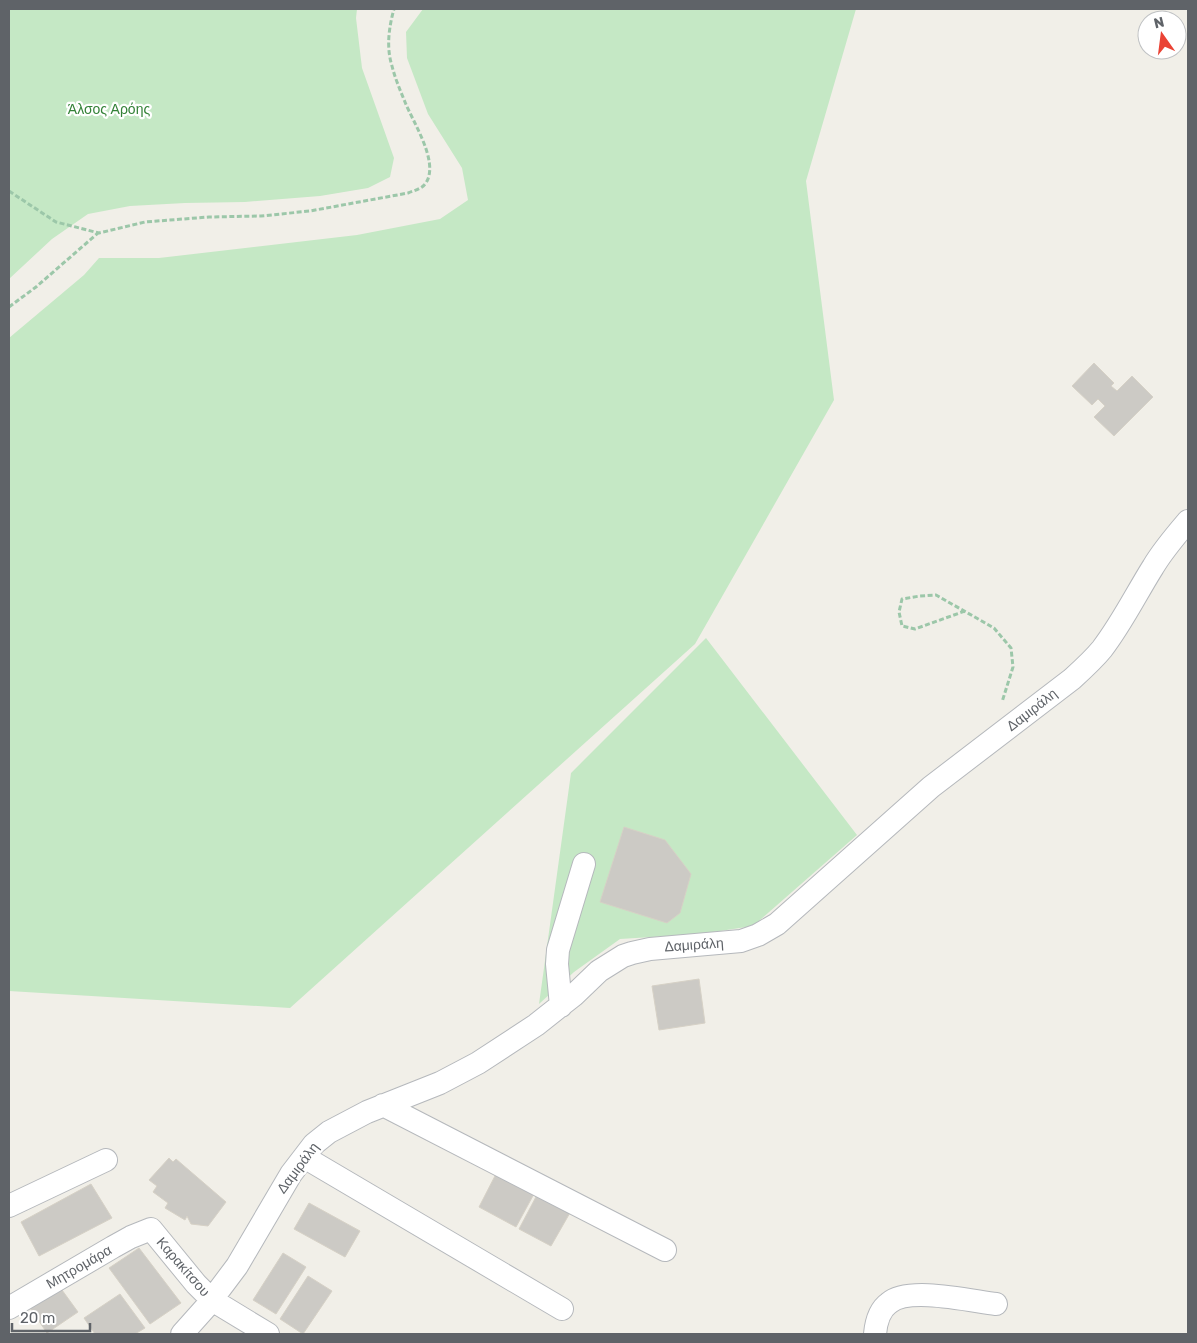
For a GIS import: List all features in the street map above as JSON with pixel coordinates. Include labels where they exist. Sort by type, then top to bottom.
[{"type":"street","name":"Δαμιράλη","points":[[182,1334],[212,1300],[237,1266],[283,1187],[314,1144],[329,1132],[367,1112],[440,1083],[478,1063],[530,1030],[562,1006],[599,971],[615,960],[632,953],[650,949],[734,942],[750,938],[777,924],[915,800],[1072,679],[1091,662],[1103,648],[1162,554],[1188,521]]},
{"type":"street","points":[[562,1006],[557,964],[558,950],[584,864]]},
{"type":"street","points":[[383,1105],[664,1250]]},
{"type":"street","points":[[304,1157],[562,1310]]},
{"type":"street","points":[[9,1206],[106,1160]]},
{"type":"street","name":"Καρακίτσου","points":[[151,1230],[196,1284],[212,1300],[268,1334]]},
{"type":"street","name":"Μητρομάρα","points":[[9,1308],[112,1248],[151,1230]]},
{"type":"street","points":[[876,1334],[881,1312],[889,1302],[899,1297],[926,1294],[996,1304]]},
{"type":"path","points":[[9,307],[36,287],[99,233],[145,222],[209,217],[262,216],[310,210],[408,193],[422,188],[427,181],[430,163],[427,150],[404,101],[391,65],[388,46],[390,22],[394,9]]},
{"type":"path","points":[[9,191],[56,222],[99,233]]},
{"type":"path","points":[[965,612],[915,629],[902,626],[898,612],[902,600],[936,595],[994,628],[1011,648],[1012,667],[1002,700],[994,739]]},
{"type":"green space","name":"Άλσος Αρόης","points":[[9,9],[357,9],[356,18],[362,68],[394,158],[390,177],[368,188],[320,196],[245,202],[130,206],[88,214],[52,239],[9,279]]},
{"type":"green space","points":[[423,9],[856,9],[806,181],[834,400],[695,644],[290,1008],[9,991],[9,338],[84,275],[99,258],[159,258],[357,235],[440,219],[468,200],[462,168],[428,114],[407,58],[406,32]]},
{"type":"green space","points":[[706,638],[857,835],[753,926],[700,934],[620,939],[574,972],[539,1004],[571,773]]},
{"type":"building","points":[[1094,363],[1114,383],[1111,386],[1117,391],[1132,376],[1153,397],[1114,436],[1094,417],[1105,406],[1098,399],[1092,405],[1072,386]]},
{"type":"building","points":[[624,827],[665,840],[691,874],[680,913],[667,923],[600,902]]},
{"type":"building","points":[[699,979],[705,1023],[659,1030],[652,986]]},
{"type":"building","points":[[169,1158],[173,1162],[176,1159],[226,1202],[208,1226],[191,1224],[187,1216],[185,1220],[165,1208],[168,1203],[153,1192],[157,1186],[149,1180]]},
{"type":"building","points":[[497,1172],[535,1192],[516,1227],[479,1207]]},
{"type":"building","points":[[91,1184],[112,1218],[39,1256],[21,1222]]},
{"type":"building","points":[[538,1193],[571,1211],[551,1246],[519,1229]]},
{"type":"building","points":[[309,1203],[360,1231],[345,1257],[294,1229]]},
{"type":"building","points":[[139,1248],[181,1303],[150,1324],[109,1268]]},
{"type":"building","points":[[283,1253],[306,1267],[276,1314],[253,1300]]},
{"type":"building","points":[[308,1276],[332,1291],[303,1334],[280,1319]]},
{"type":"building","points":[[62,1290],[78,1312],[47,1333],[30,1308]]},
{"type":"building","points":[[120,1294],[145,1328],[135,1334],[95,1334],[84,1318]]}]
